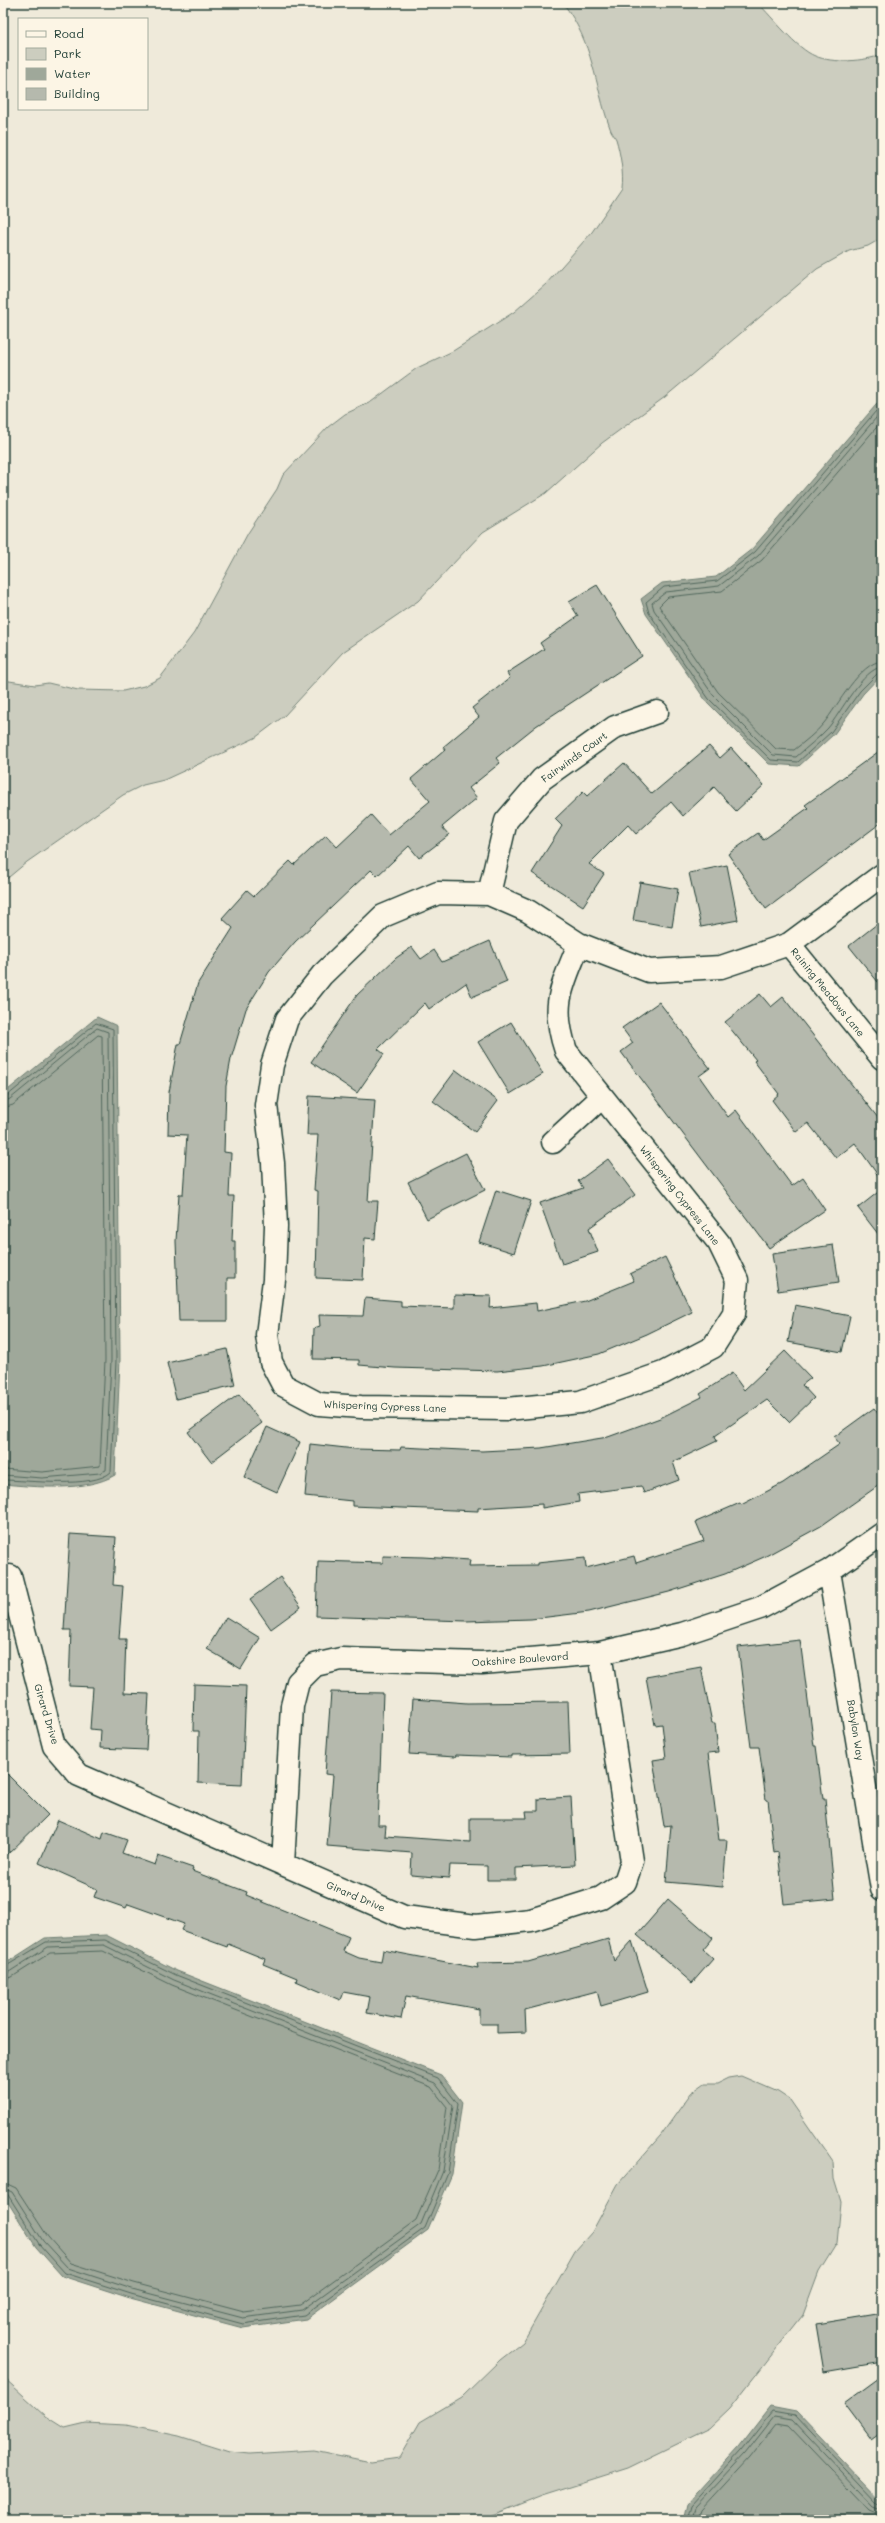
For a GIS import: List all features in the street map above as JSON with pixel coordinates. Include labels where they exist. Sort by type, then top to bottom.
[{"type":"street","name":"Fairwinds Court","points":[[489,894],[506,821],[542,779],[616,726],[657,712]]},
{"type":"street","name":"Whispering Cypress Lane","points":[[579,944],[559,997],[559,1029],[566,1051],[719,1243],[737,1280],[734,1314],[713,1347],[663,1373],[580,1402],[566,1404],[507,1409],[361,1407],[319,1404],[283,1385],[271,1362],[267,1335],[274,1280],[276,1226],[273,1163],[266,1105],[272,1065],[287,1019],[322,975],[383,916],[438,893],[489,894],[528,912],[579,944],[649,971],[721,967],[789,944],[882,874]]},
{"type":"street","name":"Raining Meadows Lane","points":[[789,944],[882,1058]]},
{"type":"street","points":[[553,1142],[602,1097]]},
{"type":"street","name":"Oakshire Boulevard","points":[[283,1864],[292,1706],[298,1682],[315,1665],[341,1659],[482,1663],[600,1653],[682,1634],[760,1608],[829,1571],[882,1534]]},
{"type":"street","name":"Babylon Way","points":[[829,1571],[882,1889]]},
{"type":"street","name":"Girard Drive","points":[[10,1576],[54,1746],[79,1775],[404,1916],[476,1926],[530,1920],[600,1898],[625,1882],[632,1861],[600,1653]]},
{"type":"green space","points":[[563,3],[758,3],[800,47],[815,56],[831,60],[848,61],[882,55],[882,238],[868,246],[849,251],[817,269],[665,397],[602,443],[546,493],[483,532],[418,601],[343,652],[284,716],[255,738],[164,780],[143,785],[123,795],[27,862],[3,882],[3,680],[35,685],[48,683],[78,690],[123,691],[144,686],[160,678],[194,633],[248,533],[277,489],[283,475],[328,427],[345,414],[371,402],[417,368],[453,351],[514,312],[546,284],[592,232],[622,188],[622,170],[616,139],[610,129],[587,49],[573,18]]},
{"type":"green space","points":[[741,2076],[778,2092],[790,2100],[833,2162],[834,2179],[841,2202],[837,2243],[819,2272],[803,2315],[730,2408],[708,2429],[628,2468],[543,2495],[479,2520],[3,2520],[3,2377],[46,2416],[65,2428],[86,2423],[126,2425],[179,2436],[230,2452],[250,2454],[313,2450],[371,2462],[399,2458],[420,2422],[462,2397],[500,2360],[523,2342],[575,2251],[592,2232],[618,2184],[661,2135],[691,2093],[705,2083],[718,2083],[728,2078]]},
{"type":"water","points":[[882,398],[882,674],[863,694],[834,734],[799,766],[769,764],[706,701],[646,614],[641,599],[662,583],[716,577],[752,549]]},
{"type":"water","points":[[97,1017],[117,1026],[120,1360],[115,1475],[90,1484],[76,1486],[45,1487],[3,1484],[3,1094]]},
{"type":"water","points":[[106,1935],[177,1971],[441,2075],[462,2102],[452,2174],[428,2230],[306,2319],[243,2328],[130,2298],[62,2276],[36,2247],[4,2196],[3,1965],[45,1938]]},
{"type":"water","points":[[770,2407],[796,2412],[882,2502],[882,2520],[684,2520],[688,2503],[738,2448]]},
{"type":"building","points":[[597,585],[642,656],[536,726],[496,758],[500,763],[469,788],[477,798],[442,827],[449,835],[419,858],[409,846],[377,876],[371,870],[295,942],[269,972],[246,1009],[231,1059],[226,1086],[224,1152],[231,1153],[229,1196],[234,1196],[232,1241],[235,1241],[235,1278],[227,1278],[227,1321],[179,1321],[176,1241],[179,1194],[183,1194],[187,1135],[168,1134],[169,1092],[178,1044],[180,1044],[198,983],[233,928],[222,918],[247,890],[254,896],[290,861],[294,865],[326,835],[337,847],[371,815],[389,835],[430,801],[411,779],[445,750],[443,747],[479,717],[472,708],[510,678],[507,673],[544,649],[540,643],[578,616],[569,602]]},
{"type":"building","points":[[709,746],[720,758],[731,748],[764,785],[736,811],[714,787],[683,816],[671,802],[636,834],[628,825],[589,864],[604,874],[583,906],[532,873],[562,826],[555,819],[583,792],[587,796],[624,763],[652,794]]},
{"type":"building","points":[[882,749],[882,822],[766,909],[728,854],[758,833],[763,840],[808,808],[805,805]]},
{"type":"building","points":[[727,865],[738,920],[701,927],[689,873]]},
{"type":"building","points":[[640,882],[678,889],[672,927],[633,920]]},
{"type":"building","points":[[882,920],[882,987],[849,946]]},
{"type":"building","points":[[490,941],[507,982],[472,997],[466,983],[429,1009],[425,1003],[378,1049],[384,1054],[357,1093],[311,1062],[357,995],[396,958],[412,947],[421,959],[434,950],[442,962]]},
{"type":"building","points":[[760,994],[771,1007],[783,997],[882,1123],[882,1181],[855,1143],[836,1158],[808,1123],[796,1132],[772,1100],[779,1094],[754,1061],[756,1060],[725,1022]]},
{"type":"building","points":[[659,1002],[710,1068],[699,1076],[728,1117],[736,1110],[792,1186],[803,1178],[825,1210],[769,1248],[621,1052],[633,1043],[622,1028]]},
{"type":"building","points":[[511,1022],[543,1074],[510,1094],[478,1042]]},
{"type":"building","points":[[456,1070],[498,1101],[475,1132],[433,1101]]},
{"type":"building","points":[[309,1096],[375,1100],[368,1201],[378,1201],[375,1239],[365,1238],[363,1280],[316,1278],[318,1191],[314,1190],[318,1135],[307,1135]]},
{"type":"building","points":[[466,1153],[485,1190],[427,1219],[408,1182]]},
{"type":"building","points":[[608,1159],[635,1195],[589,1228],[598,1252],[562,1264],[540,1203],[583,1188],[578,1181]]},
{"type":"building","points":[[882,1189],[882,1239],[858,1208]]},
{"type":"building","points":[[496,1190],[531,1201],[514,1253],[479,1242]]},
{"type":"building","points":[[833,1245],[839,1282],[778,1291],[772,1254]]},
{"type":"building","points":[[665,1257],[692,1312],[647,1334],[599,1354],[543,1366],[497,1371],[395,1368],[359,1365],[359,1360],[313,1359],[314,1328],[320,1326],[319,1315],[363,1316],[365,1298],[401,1301],[401,1306],[454,1308],[454,1295],[491,1296],[490,1308],[536,1303],[537,1311],[585,1301],[634,1281],[630,1274]]},
{"type":"building","points":[[795,1305],[850,1316],[842,1352],[788,1342]]},
{"type":"building","points":[[227,1349],[235,1385],[176,1399],[167,1363]]},
{"type":"building","points":[[785,1351],[811,1378],[802,1385],[814,1398],[789,1422],[767,1400],[715,1436],[717,1441],[673,1462],[679,1480],[644,1493],[641,1486],[578,1494],[579,1502],[542,1508],[542,1504],[478,1508],[478,1511],[352,1506],[352,1501],[305,1496],[310,1444],[355,1449],[400,1450],[401,1447],[482,1451],[541,1448],[608,1437],[660,1418],[702,1397],[700,1394],[732,1373],[744,1390]]},
{"type":"building","points":[[239,1394],[262,1423],[211,1462],[188,1432]]},
{"type":"building","points":[[874,1408],[882,1419],[882,1483],[821,1526],[764,1557],[725,1574],[669,1592],[589,1612],[531,1619],[466,1621],[316,1616],[318,1561],[383,1563],[383,1556],[423,1557],[470,1560],[469,1566],[537,1565],[537,1563],[585,1558],[586,1568],[634,1556],[636,1563],[704,1541],[696,1522],[740,1503],[741,1505],[783,1483],[840,1444],[834,1437]]},
{"type":"building","points":[[267,1427],[300,1442],[277,1492],[244,1477]]},
{"type":"building","points":[[70,1534],[116,1537],[113,1585],[123,1586],[119,1639],[126,1639],[124,1693],[149,1694],[146,1750],[100,1748],[101,1730],[90,1729],[93,1687],[69,1686],[71,1630],[64,1630]]},
{"type":"building","points":[[280,1577],[301,1607],[271,1629],[250,1599]]},
{"type":"building","points":[[226,1617],[260,1638],[241,1669],[207,1649]]},
{"type":"building","points":[[800,1640],[814,1746],[816,1746],[823,1799],[825,1799],[835,1899],[784,1904],[778,1852],[774,1853],[768,1800],[766,1800],[759,1747],[751,1747],[738,1647]]},
{"type":"building","points":[[701,1667],[712,1723],[715,1723],[718,1752],[708,1753],[719,1840],[727,1840],[723,1887],[666,1882],[671,1825],[664,1826],[653,1760],[666,1758],[662,1724],[655,1725],[646,1677]]},
{"type":"building","points":[[194,1684],[246,1686],[242,1785],[198,1783],[199,1731],[193,1731]]},
{"type":"building","points":[[331,1692],[383,1693],[378,1825],[386,1825],[385,1836],[470,1842],[470,1818],[527,1818],[526,1811],[538,1811],[538,1799],[571,1797],[575,1865],[516,1868],[516,1880],[487,1880],[487,1866],[450,1865],[449,1878],[411,1875],[412,1853],[327,1846],[333,1775],[325,1774]]},
{"type":"building","points":[[413,1699],[467,1703],[568,1702],[570,1754],[511,1755],[511,1757],[456,1755],[455,1757],[409,1754]]},
{"type":"building","points":[[3,1770],[48,1815],[3,1859]]},
{"type":"building","points":[[58,1820],[102,1839],[104,1832],[127,1840],[122,1853],[155,1865],[158,1856],[193,1868],[192,1871],[247,1892],[246,1895],[349,1937],[343,1951],[359,1958],[381,1962],[383,1950],[478,1968],[477,1963],[528,1962],[608,1939],[614,1961],[632,1941],[648,1992],[601,2006],[597,1991],[525,2010],[526,2032],[497,2033],[497,2024],[479,2024],[479,2009],[406,1996],[401,2019],[367,2013],[370,1997],[343,1992],[340,2000],[296,1981],[297,1978],[263,1964],[265,1959],[228,1944],[227,1947],[181,1930],[184,1924],[128,1904],[126,1908],[94,1897],[97,1889],[39,1863]]},
{"type":"building","points":[[668,1899],[713,1938],[703,1950],[713,1959],[692,1983],[637,1935]]},
{"type":"building","points":[[882,2313],[882,2362],[824,2372],[816,2324]]},
{"type":"building","points":[[882,2375],[882,2431],[871,2439],[844,2403]]}]
